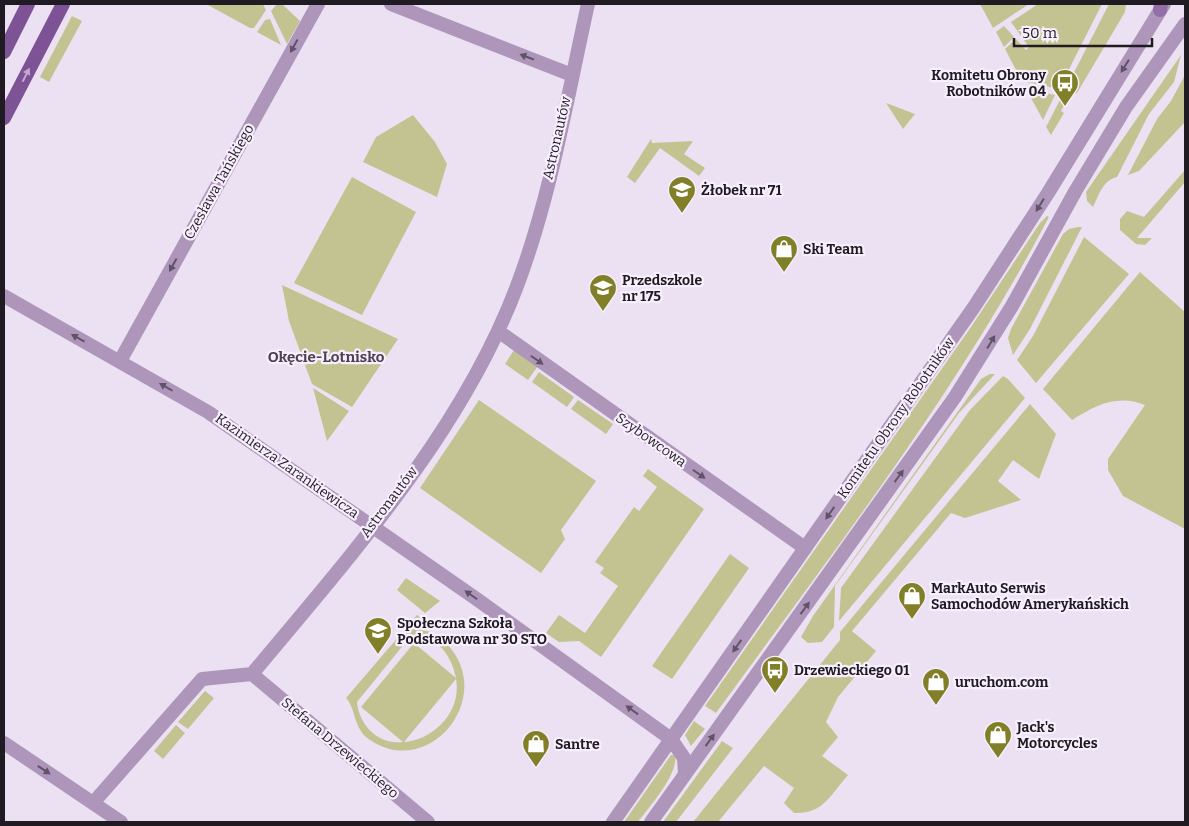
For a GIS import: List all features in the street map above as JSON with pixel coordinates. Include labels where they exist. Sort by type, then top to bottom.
[{"type":"main road","points":[[4,118],[63,4]]},
{"type":"main road","points":[[4,52],[27,5]]},
{"type":"street","name":"Czesława Tańskiego","points":[[120,361],[318,4]]},
{"type":"street","points":[[391,4],[572,75]]},
{"type":"street","name":"Astronautów","points":[[252,674],[373,526],[441,432],[498,332],[517,286],[532,239],[588,4]]},
{"type":"street","name":"Komitetu Obrony Robotników","points":[[613,822],[979,299],[1048,192],[1162,6]]},
{"type":"street","points":[[650,822],[956,397],[1008,313],[1076,190],[1126,107],[1185,24]]},
{"type":"street","name":"Kazimierza Zarankiewicza","points":[[4,296],[208,412],[373,526],[671,739],[684,758],[685,774]]},
{"type":"street","name":"Szybowcowa","points":[[498,332],[805,548]]},
{"type":"street","points":[[93,803],[202,679],[252,674]]},
{"type":"street","name":"Stefana Drzewieckiego","points":[[252,674],[428,822]]},
{"type":"street","points":[[4,743],[121,822]]},
{"type":"green space","points":[[206,4],[263,4],[266,10],[254,28],[250,28]]},
{"type":"green space","points":[[277,4],[282,4],[300,21],[287,44],[271,11]]},
{"type":"green space","points":[[980,4],[1029,4],[993,28]]},
{"type":"green space","points":[[1038,4],[1102,4],[1059,89],[1022,81],[1005,49],[1016,39],[1026,50],[1029,47],[1011,22]]},
{"type":"green space","points":[[1109,4],[1126,4],[1125,12],[1077,93],[1065,90]]},
{"type":"green space","points":[[72,16],[82,21],[49,82],[40,77]]},
{"type":"green space","points":[[270,19],[281,45],[257,32],[265,20]]},
{"type":"green space","points":[[1004,26],[1014,37],[1004,47],[996,32]]},
{"type":"green space","points":[[1181,55],[1174,82],[1149,114],[1117,177],[1108,181],[1093,207],[1087,201],[1086,192]]},
{"type":"green space","points":[[1185,75],[1185,122],[1139,171],[1128,175],[1157,119],[1171,101]]},
{"type":"green space","points":[[1026,89],[1055,95],[1043,120]]},
{"type":"green space","points":[[1062,96],[1068,98],[1061,111],[1064,113],[1051,135],[1046,127]]},
{"type":"green space","points":[[886,103],[915,114],[903,129]]},
{"type":"green space","points":[[413,115],[435,142],[447,164],[437,197],[363,162],[376,137]]},
{"type":"green space","points":[[651,139],[652,143],[693,141],[684,154],[705,168],[699,176],[660,148],[635,183],[627,177]]},
{"type":"green space","points":[[1185,170],[1185,182],[1137,238],[1152,238],[1145,245],[1136,244],[1120,230],[1120,219],[1127,211],[1144,217]]},
{"type":"green space","points":[[352,177],[416,212],[362,315],[294,283]]},
{"type":"green space","points":[[1047,216],[1049,217],[1013,283],[974,347],[891,471],[716,713],[705,706],[969,330],[1040,223]]},
{"type":"green space","points":[[1082,227],[1030,329],[1013,355],[1008,338],[1011,329],[1063,234],[1069,229]]},
{"type":"green space","points":[[1084,237],[1129,274],[1036,383],[1017,360],[1033,336]]},
{"type":"green space","points":[[1140,272],[1185,312],[1185,529],[1123,496],[1108,470],[1108,459],[1145,405],[1135,402],[1116,401],[1098,406],[1072,420],[1043,389]]},
{"type":"green space","points":[[282,285],[398,339],[352,407],[312,384],[289,321]]},
{"type":"green space","points":[[514,350],[538,366],[528,380],[505,364]]},
{"type":"green space","points":[[539,372],[574,397],[567,407],[532,382]]},
{"type":"green space","points":[[990,374],[995,374],[959,413],[835,586],[834,627],[822,642],[808,643],[801,637],[813,616],[981,379]]},
{"type":"green space","points":[[1003,376],[1025,398],[839,621],[841,588],[970,410]]},
{"type":"green space","points":[[313,388],[349,411],[327,441]]},
{"type":"green space","points":[[479,400],[596,481],[561,530],[565,539],[541,573],[420,488]]},
{"type":"green space","points":[[578,400],[613,424],[606,434],[571,409]]},
{"type":"green space","points":[[1030,404],[1056,434],[1039,479],[1013,460],[998,481],[1021,500],[965,518],[951,513],[852,631],[876,651],[838,697],[826,722],[838,737],[822,756],[848,775],[820,807],[794,813],[784,803],[794,788],[764,766],[718,822],[693,822],[840,640],[840,632]]},
{"type":"green space","points":[[648,469],[704,509],[601,657],[579,641],[559,642],[546,633],[559,615],[585,633],[618,586],[600,573],[604,568],[595,562],[634,507],[639,511],[657,487],[643,476]]},
{"type":"green space","points":[[730,554],[749,568],[672,679],[652,666]]},
{"type":"green space","points":[[406,578],[440,601],[425,613],[397,590]]},
{"type":"green space","points":[[417,615],[424,621],[417,629],[430,632],[441,638],[460,665],[464,687],[460,708],[449,727],[433,741],[414,749],[392,750],[370,740],[360,730],[352,707],[346,698]],"holes":[[[423,637],[430,639],[441,647],[452,664],[456,678],[414,643],[361,707],[403,742],[394,742],[378,737],[366,726],[357,702],[409,638]],[[456,679],[457,691],[455,702],[443,722],[426,736],[404,742]]]},
{"type":"green space","points":[[205,691],[214,698],[188,729],[178,722]]},
{"type":"green space","points":[[694,721],[705,729],[691,746],[685,735]]},
{"type":"green space","points":[[176,725],[185,733],[163,759],[154,751]]},
{"type":"green space","points":[[722,741],[733,748],[676,822],[663,822]]},
{"type":"green space","points":[[671,755],[675,755],[675,763],[668,781],[662,790],[638,822],[624,822]]},
{"type":"place","name":"Komitetu Obrony Robotników 04","points":[[1065,107]]},
{"type":"place","name":"Żłobek nr 71","points":[[682,214]]},
{"type":"place","name":"Ski Team","points":[[784,273]]},
{"type":"place","name":"Przedszkole nr 175","points":[[603,312]]},
{"type":"place","name":"MarkAuto Serwis Samochodów Amerykańskich","points":[[912,620]]},
{"type":"place","name":"Społeczna Szkoła Podstawowa nr 30 STO","points":[[378,655]]},
{"type":"place","name":"Drzewieckiego 01","points":[[775,694]]},
{"type":"place","name":"uruchom.com","points":[[936,706]]},
{"type":"place","name":"Jack's Motorcycles","points":[[998,759]]},
{"type":"place","name":"Santre","points":[[536,768]]},
{"type":"district","name":"Okęcie-Lotnisko","points":[[326,357]]}]
